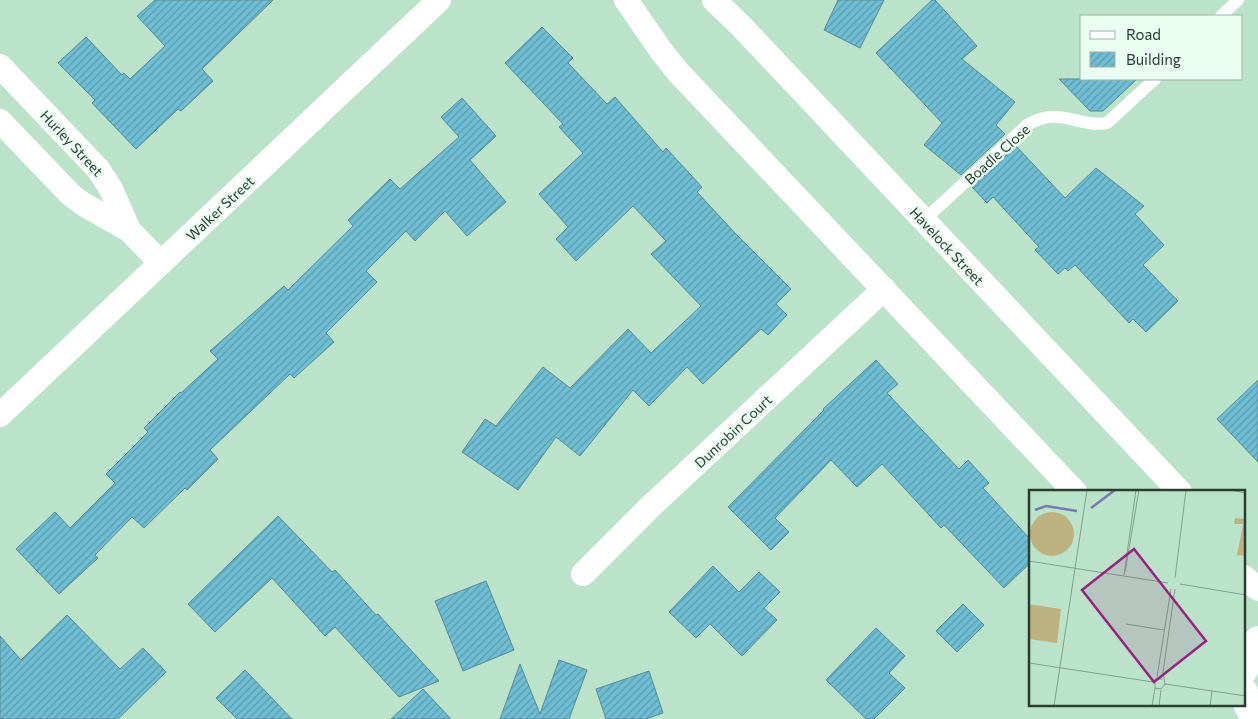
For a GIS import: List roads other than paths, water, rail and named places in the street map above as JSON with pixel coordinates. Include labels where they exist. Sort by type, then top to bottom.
[{"type":"street","name":"Walker Street","points":[[0,415],[439,0]]},
{"type":"street","points":[[626,0],[678,72],[1073,490]]},
{"type":"street","name":"Havelock Street","points":[[714,0],[747,32],[1178,490]]},
{"type":"street","name":"Hurley Street","points":[[0,66],[98,170],[111,189],[129,230]]},
{"type":"street","name":"Hurley Street","points":[[0,121],[71,195],[83,204],[129,230],[161,263]]},
{"type":"street","name":"Dunrobin Court","points":[[583,574],[651,506],[884,289]]},
{"type":"street","points":[[1246,579],[1258,589]]},
{"type":"street","points":[[1246,664],[1250,652],[1258,640]]},
{"type":"street","points":[[1246,699],[1256,719]]},
{"type":"lane","points":[[1222,15],[1238,0]]},
{"type":"lane","name":"Boadle Close","points":[[923,221],[1015,135],[1032,122],[1056,116],[1107,123],[1154,80]]}]
